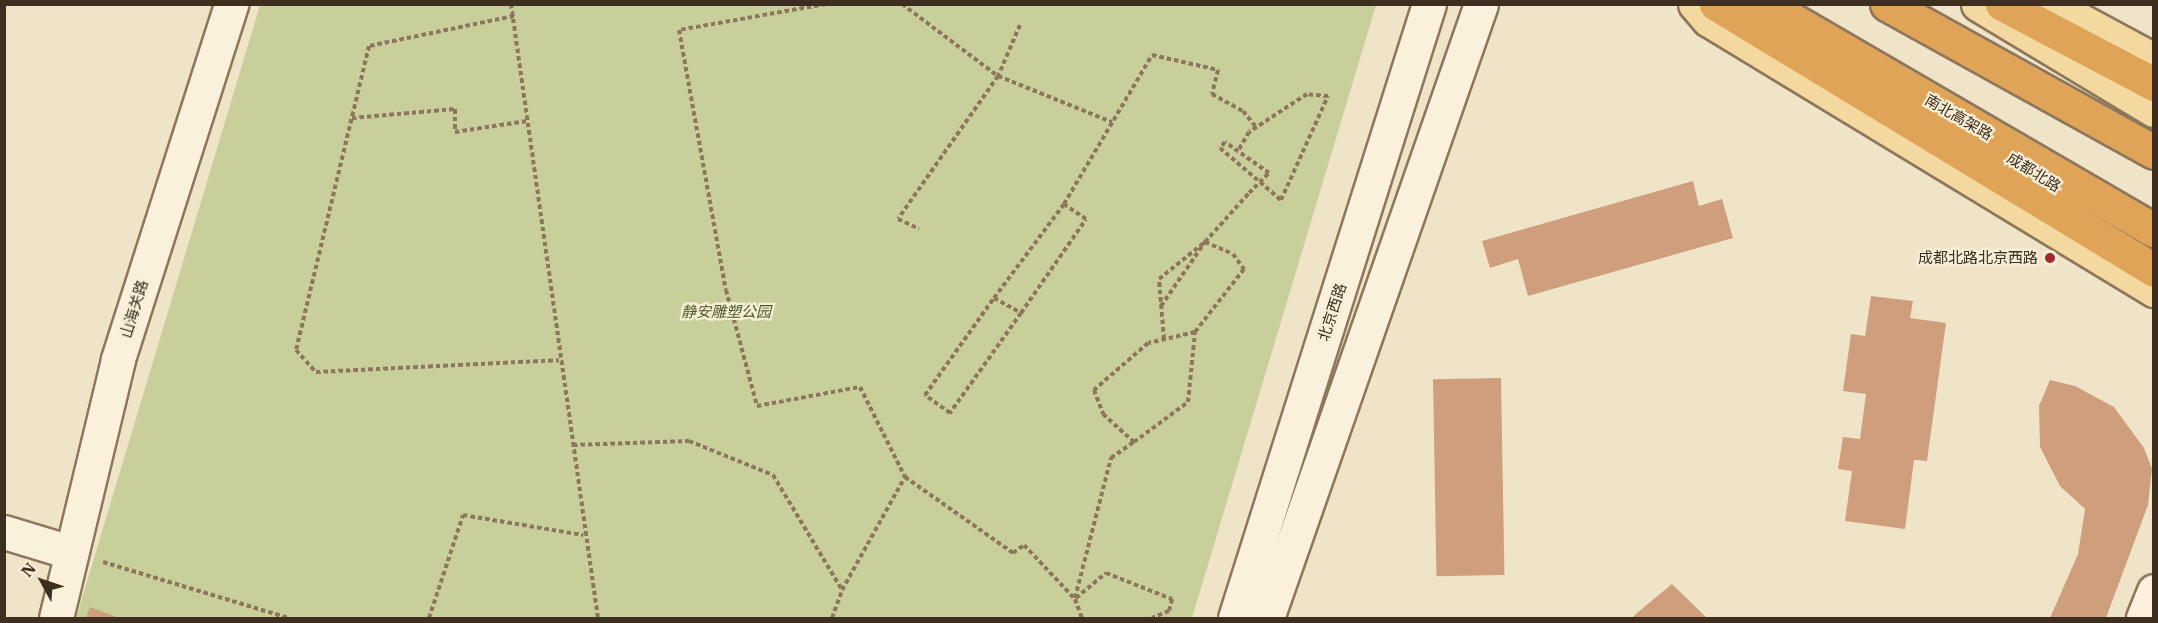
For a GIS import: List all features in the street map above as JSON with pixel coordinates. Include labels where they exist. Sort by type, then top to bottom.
[{"type":"highway","points":[[1716,4],[1909,118],[2154,270]]},
{"type":"highway","name":"南北高架路","points":[[1763,4],[2154,230]]},
{"type":"highway","points":[[1887,4],[2154,152]]},
{"type":"highway","points":[[2002,4],[2154,84]]},
{"type":"main road","name":"山海关路","points":[[56,618],[118,359],[231,4]]},
{"type":"main road","name":"北京西路","points":[[1235,618],[1429,4]]},
{"type":"main road","points":[[1266,618],[1482,4]]},
{"type":"main road","points":[[1695,4],[1709,20],[2154,290]]},
{"type":"main road","name":"成都北路","points":[[1763,4],[2154,246]]},
{"type":"main road","points":[[1978,4],[2154,110]]},
{"type":"main road","points":[[2050,4],[2154,60]]},
{"type":"main road","points":[[4,532],[70,552]]},
{"type":"main road","points":[[2143,618],[2154,591]]},
{"type":"path","points":[[511,4],[559,360],[598,618]]},
{"type":"path","points":[[826,4],[679,30],[726,290],[757,406],[860,387],[905,477],[1013,553],[1024,545],[1075,599],[1082,618]]},
{"type":"path","points":[[902,4],[998,76],[1112,122]]},
{"type":"path","points":[[514,16],[369,46],[296,350],[316,372],[559,360]]},
{"type":"path","points":[[919,229],[898,219],[998,76],[1020,26]]},
{"type":"path","points":[[1064,204],[1086,219],[950,413],[926,396],[994,298],[1064,204],[1152,55],[1218,70],[1212,94],[1243,111],[1256,127]]},
{"type":"path","points":[[1161,306],[1205,242],[1260,182],[1269,173],[1225,142],[1220,148],[1260,182],[1281,200],[1328,96],[1307,94],[1256,127],[1238,151]]},
{"type":"path","points":[[351,118],[455,109],[455,132],[527,121]]},
{"type":"path","points":[[1075,599],[1111,458],[1188,402],[1195,332],[1244,269],[1233,254],[1205,242]]},
{"type":"path","points":[[1164,339],[1159,279],[1205,242]]},
{"type":"path","points":[[994,298],[1021,313]]},
{"type":"path","points":[[1134,442],[1103,414],[1094,390],[1148,343],[1195,332]]},
{"type":"path","points":[[573,445],[689,441],[773,475],[842,590]]},
{"type":"path","points":[[832,618],[842,590],[905,477]]},
{"type":"path","points":[[429,618],[463,515],[584,535]]},
{"type":"path","points":[[70,552],[288,618]]},
{"type":"path","points":[[1075,599],[1106,573],[1172,599],[1169,611],[1152,618]]},
{"type":"green space","name":"静安雕塑公园","points":[[260,5],[1376,5],[1192,618],[76,618]]},
{"type":"building","points":[[1693,181],[1699,206],[1722,199],[1733,238],[1528,296],[1518,259],[1490,268],[1482,241]]},
{"type":"building","points":[[1871,296],[1913,301],[1910,318],[1946,323],[1927,461],[1914,460],[1905,529],[1845,521],[1852,471],[1838,469],[1843,437],[1860,439],[1866,394],[1843,391],[1851,334],[1865,336]]},
{"type":"building","points":[[1501,378],[1504,575],[1436,576],[1433,379]]},
{"type":"building","points":[[2050,380],[2075,386],[2114,407],[2144,448],[2152,469],[2148,505],[2106,618],[2050,618],[2078,554],[2085,509],[2060,486],[2040,447],[2039,406]]},
{"type":"building","points":[[1672,584],[1707,618],[1632,618],[1637,613]]},
{"type":"building","points":[[90,607],[119,618],[86,618]]},
{"type":"place","name":"成都北路北京西路","points":[[2050,258]]}]
